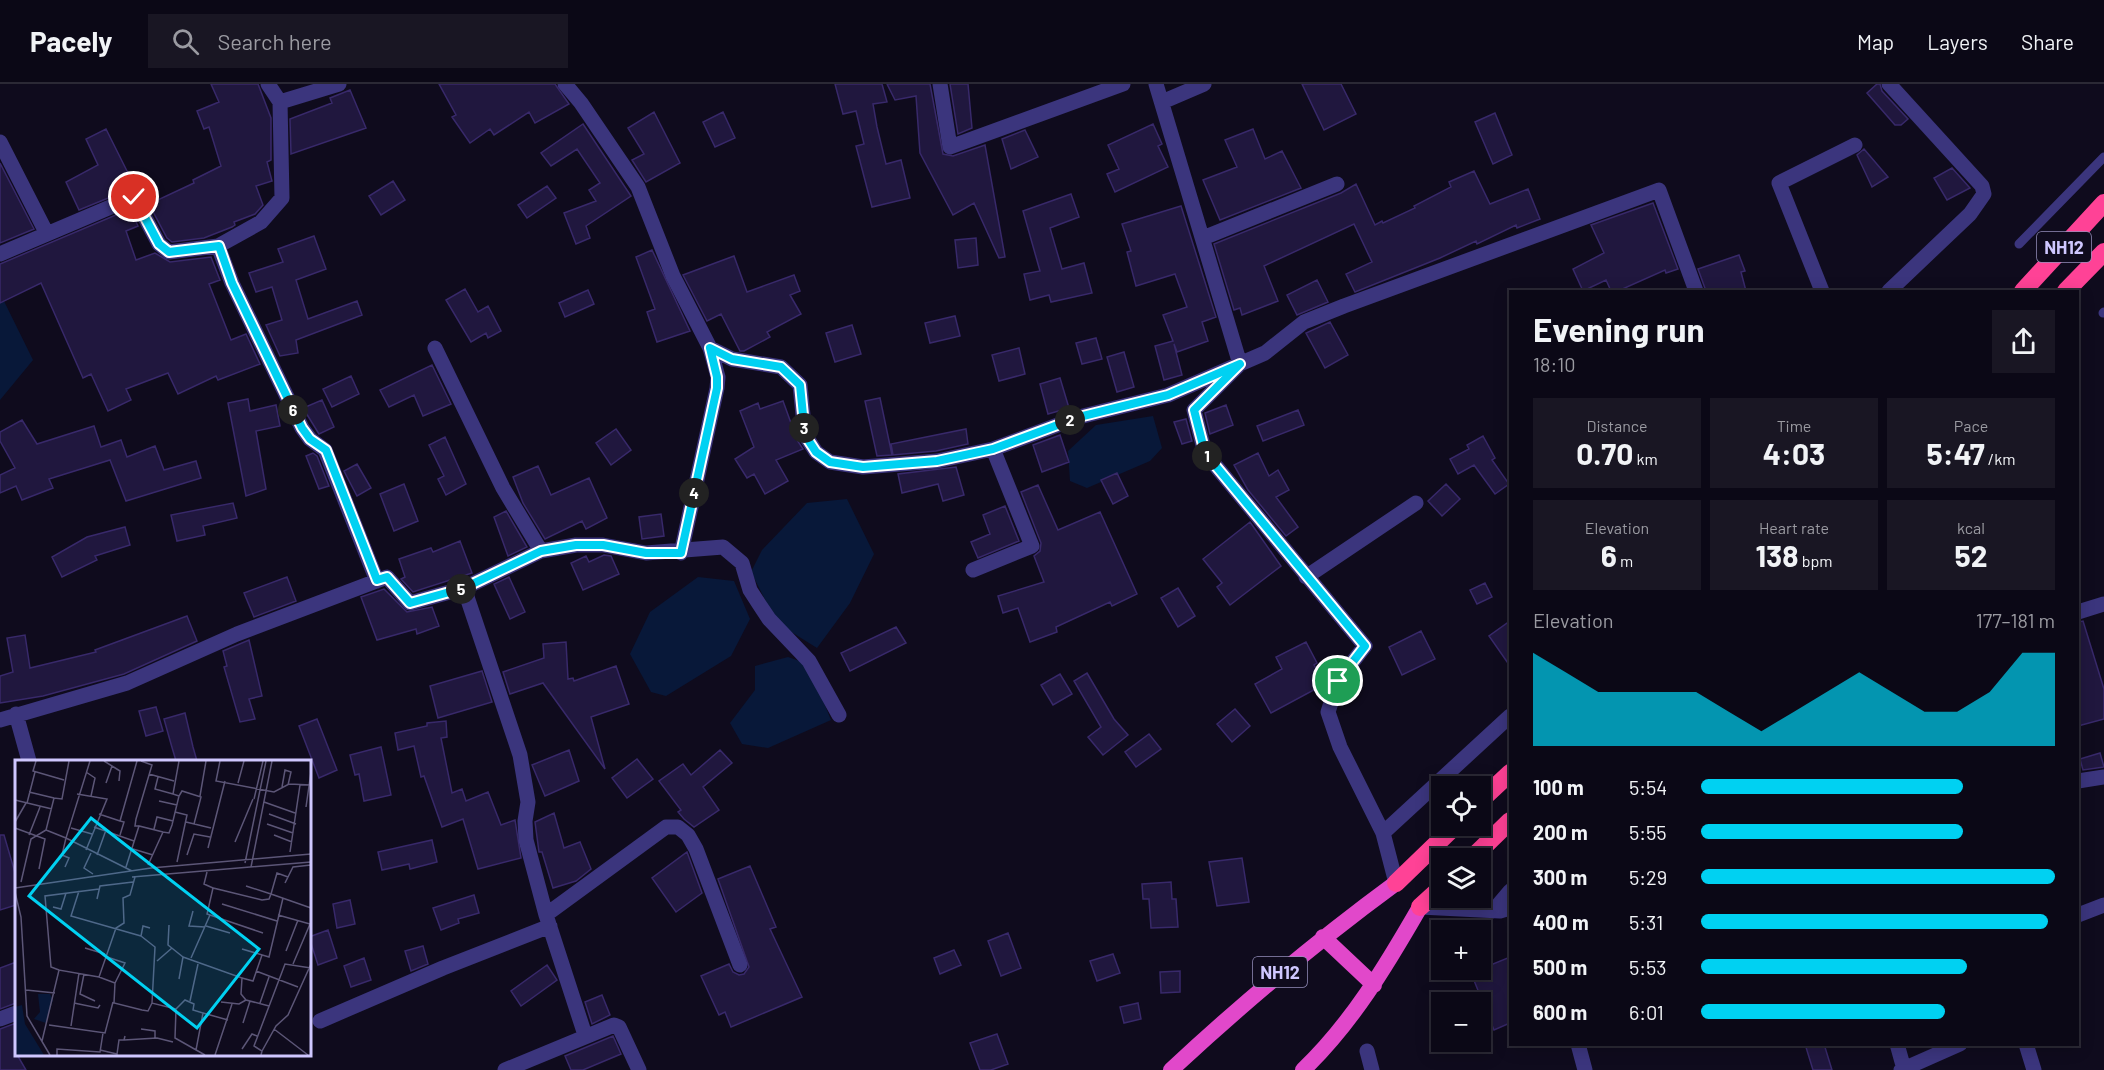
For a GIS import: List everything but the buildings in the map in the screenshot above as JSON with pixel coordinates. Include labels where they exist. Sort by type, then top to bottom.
[{"type":"highway","name":"NH12","points":[[2024,290],[2104,203]]},
{"type":"highway","name":"NH12","points":[[2067,290],[2104,252]]},
{"type":"highway","points":[[1491,791],[1509,774]]},
{"type":"highway","points":[[1482,848],[1509,822]]},
{"type":"highway","name":"NH12","points":[[1171,1070],[1243,1002],[1323,937],[1396,883],[1445,836]]},
{"type":"highway","points":[[1302,1070],[1325,1049],[1374,986],[1420,907],[1431,897]]},
{"type":"highway","points":[[1323,937],[1374,986]]},
{"type":"street","points":[[0,254],[134,197],[159,244],[169,252],[219,246],[261,222],[282,198],[280,102],[268,84]]},
{"type":"street","points":[[280,102],[339,84]]},
{"type":"street","points":[[565,84],[581,103],[638,187],[673,276],[710,348],[717,377],[717,388],[681,553]]},
{"type":"street","points":[[940,84],[950,147],[1123,84]]},
{"type":"street","points":[[1156,84],[1240,364]]},
{"type":"street","points":[[1162,102],[1204,84]]},
{"type":"street","points":[[1889,84],[1982,186],[1984,194],[1970,214],[1890,290]]},
{"type":"street","points":[[0,142],[47,234]]},
{"type":"street","points":[[1822,290],[1779,183],[1855,145]]},
{"type":"street","points":[[1203,238],[1337,184]]},
{"type":"street","points":[[710,348],[732,359],[781,367],[800,385],[805,435],[816,452],[830,462],[863,467],[884,466],[937,461],[993,449],[1079,417],[1168,395],[1265,353],[1305,322],[1659,190],[1696,290]]},
{"type":"street","points":[[219,246],[232,283],[302,428],[310,439],[326,450],[377,580]]},
{"type":"street","points":[[435,348],[503,488],[541,551]]},
{"type":"street","points":[[1240,364],[1194,410],[1205,453],[1365,646],[1338,681],[1328,712],[1340,747],[1383,833],[1396,883]]},
{"type":"street","points":[[973,570],[1032,546],[993,449]]},
{"type":"street","points":[[1306,577],[1416,503]]},
{"type":"street","points":[[0,720],[127,683],[237,634],[377,580],[387,577],[392,579],[410,603],[464,588],[541,551],[576,545],[603,545],[646,553],[681,553],[723,547],[733,553],[742,563],[750,590],[759,604],[809,661],[839,715]]},
{"type":"street","points":[[464,588],[520,755],[528,802],[525,821],[526,840],[548,920],[585,1035]]},
{"type":"street","points":[[2079,612],[2104,604]]},
{"type":"street","points":[[16,714],[29,760]]},
{"type":"street","points":[[1383,833],[1509,717]]},
{"type":"street","points":[[2079,782],[2104,777]]},
{"type":"street","points":[[320,1021],[548,920],[666,827],[678,826],[696,849],[740,965]]},
{"type":"street","points":[[1493,911],[1509,892]]},
{"type":"street","points":[[2079,915],[2104,904]]},
{"type":"street","points":[[1420,907],[1493,911],[1509,908]]},
{"type":"street","points":[[0,1019],[15,1013]]},
{"type":"street","points":[[505,1070],[585,1035],[615,1025],[619,1027],[639,1070]]},
{"type":"street","points":[[1579,1046],[1585,1070]]},
{"type":"street","points":[[1897,1046],[1903,1069],[1955,1046]]},
{"type":"street","points":[[2027,1046],[2034,1070]]},
{"type":"street","points":[[1367,1051],[1372,1070]]},
{"type":"lane","points":[[2019,244],[2104,157]]},
{"type":"water","points":[[0,293],[33,360],[0,400]]},
{"type":"water","points":[[1153,416],[1162,448],[1150,461],[1087,488],[1070,481],[1068,451],[1096,425]]},
{"type":"water","points":[[847,499],[874,554],[850,603],[817,648],[777,623],[751,572],[762,550],[807,503]]},
{"type":"water","points":[[698,577],[734,581],[750,619],[731,656],[666,696],[651,692],[630,654],[650,612]]},
{"type":"water","points":[[788,657],[808,664],[831,720],[768,748],[742,744],[730,723],[755,690],[755,666]]},
{"type":"route","points":[[134,197],[159,244],[169,252],[219,246],[232,283],[302,428],[310,439],[326,450],[377,580],[387,577],[392,579],[410,603],[464,588],[541,551],[576,545],[603,545],[646,553],[681,553],[717,388],[717,377],[710,348],[721,356],[732,359],[781,367],[800,385],[805,435],[816,452],[830,462],[863,467],[937,461],[993,449],[1079,417],[1168,395],[1240,364],[1194,410],[1205,453],[1365,646],[1338,681]]}]
